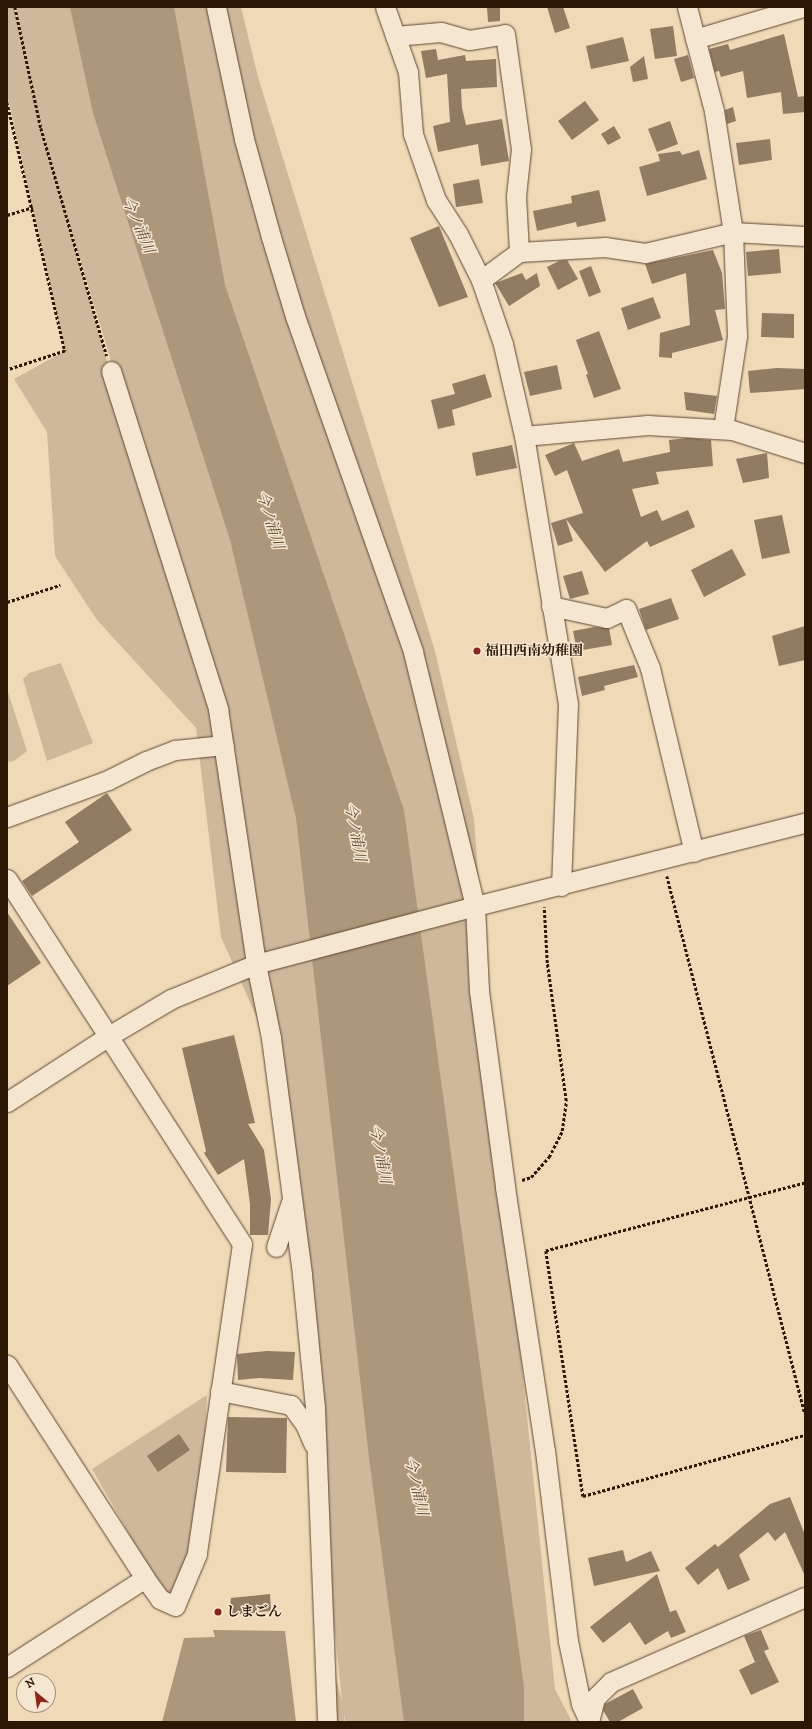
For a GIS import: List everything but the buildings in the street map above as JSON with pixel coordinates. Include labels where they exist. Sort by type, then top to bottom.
[{"type":"street","points":[[216,7],[244,139],[271,238],[295,316],[413,652],[471,907],[479,991],[505,1187],[545,1451],[568,1641],[581,1704],[589,1721]]},
{"type":"street","points":[[385,7],[408,72],[412,134],[434,194],[458,234],[481,280],[503,344],[524,436],[568,704],[552,888]]},
{"type":"street","points":[[687,7],[714,111],[733,232],[737,336],[724,429]]},
{"type":"street","points":[[695,39],[803,7]]},
{"type":"street","points":[[395,36],[441,32],[469,40],[506,34],[521,149],[516,196],[519,252]]},
{"type":"street","points":[[481,280],[519,252],[606,247],[645,253],[733,232],[805,236]]},
{"type":"street","points":[[111,371],[218,709],[271,1038],[292,1198],[314,1392],[327,1722]]},
{"type":"street","points":[[524,436],[648,425],[724,429],[732,430],[805,453]]},
{"type":"street","points":[[552,606],[607,618],[626,609],[650,668],[694,852]]},
{"type":"street","points":[[7,817],[108,780],[146,761],[175,750],[224,745]]},
{"type":"street","points":[[7,1102],[107,1037],[171,999],[259,963],[471,907],[552,888],[805,823]]},
{"type":"street","points":[[7,880],[242,1244],[197,1554],[175,1606],[160,1599],[144,1578],[7,1365]]},
{"type":"street","points":[[276,1247],[292,1198]]},
{"type":"street","points":[[220,1391],[291,1405],[305,1424],[317,1453]]},
{"type":"street","points":[[7,1667],[144,1578]]},
{"type":"street","points":[[589,1721],[595,1698],[611,1682],[805,1596]]},
{"type":"path","points":[[15,7],[41,128],[111,371]]},
{"type":"path","points":[[7,102],[33,207],[65,351],[7,370]]},
{"type":"path","points":[[7,215],[33,207]]},
{"type":"path","points":[[7,602],[60,585]]},
{"type":"path","points":[[663,860],[805,1414]]},
{"type":"path","points":[[505,1187],[531,1177],[549,1157],[562,1131],[566,1101],[547,963],[552,888]]},
{"type":"path","points":[[805,1183],[546,1251],[583,1496],[805,1435]]},
{"type":"shaded area","points":[[7,7],[14,7],[21,35],[16,7],[241,7],[258,77],[435,651],[474,819],[498,1135],[555,1689],[572,1722],[345,1722],[344,1714],[344,1722],[327,1722],[325,1642],[342,1700],[273,1054],[221,937],[196,728],[97,620],[55,556],[47,432],[14,379],[65,351],[7,94]],"holes":[[[69,223],[116,377],[111,376]]]},
{"type":"shaded area","points":[[61,663],[93,743],[47,761],[23,679],[29,673]]},
{"type":"shaded area","points":[[7,689],[27,751],[14,761],[7,762]]},
{"type":"shaded area","points":[[207,1395],[200,1529],[169,1603],[92,1469]]},
{"type":"water","name":"今ノ浦川","points":[[70,7],[174,7],[225,285],[404,810],[524,1687],[524,1722],[404,1722],[369,1458],[296,818],[230,540],[93,113]]},
{"type":"water","points":[[213,1630],[285,1631],[296,1722],[162,1722],[184,1638],[215,1637]]},
{"type":"place","name":"福田西南幼稚園","points":[[477,651]]},
{"type":"place","name":"しまごん","points":[[218,1612]]}]
